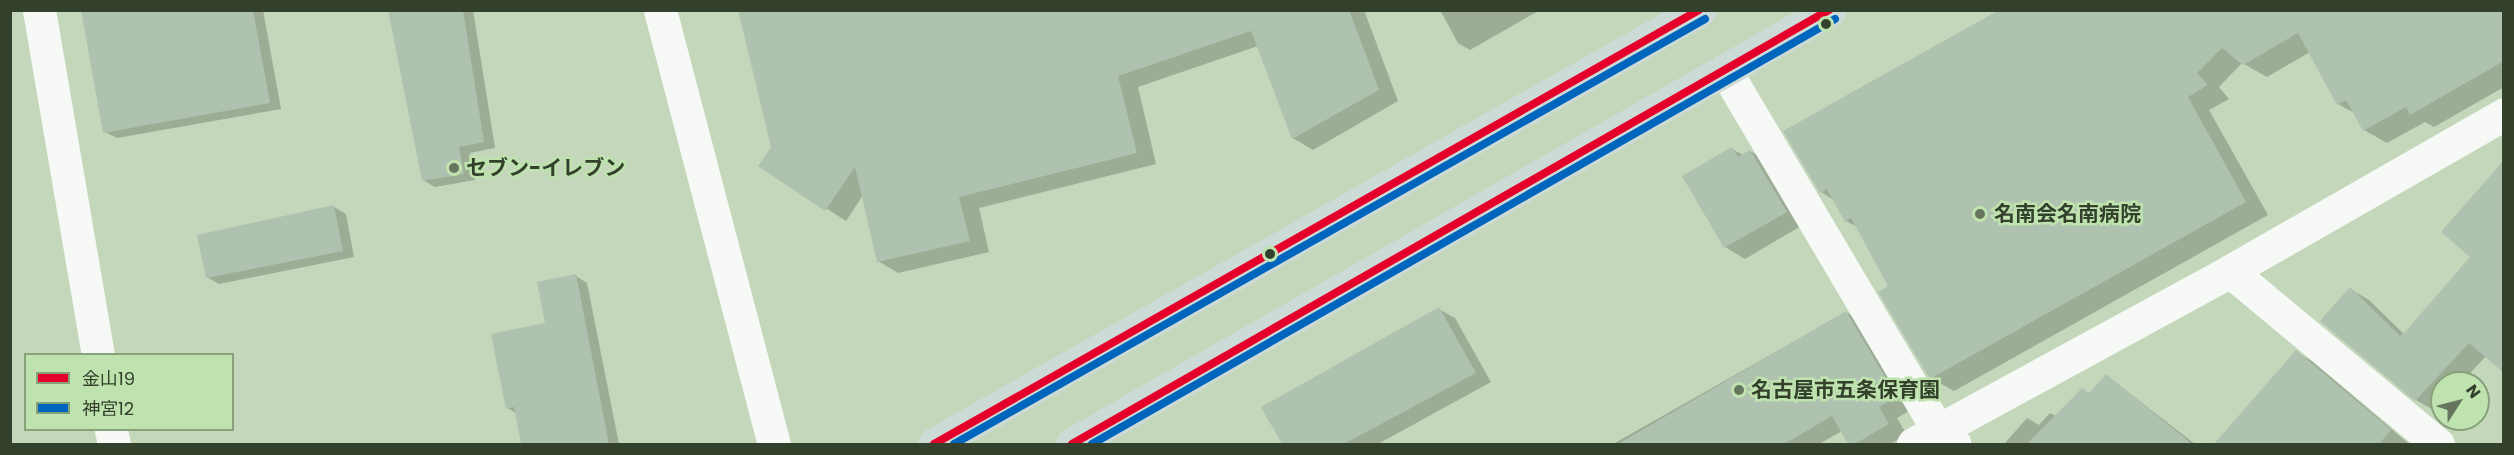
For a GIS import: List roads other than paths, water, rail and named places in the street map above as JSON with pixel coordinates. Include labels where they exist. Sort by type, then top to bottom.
[{"type":"main road","points":[[1072,444],[1830,10]]},
{"type":"main road","points":[[934,444],[1694,12]]},
{"type":"street","points":[[39,10],[98,353]]},
{"type":"street","points":[[660,10],[774,444]]},
{"type":"street","points":[[1725,70],[1935,440],[2504,114]]},
{"type":"street","points":[[2230,271],[2438,444]]},
{"type":"place","name":"セブン-イレブン","points":[[454,168]]},
{"type":"place","name":"名南会名南病院","points":[[1980,214]]},
{"type":"place","name":"名古屋市五条保育園","points":[[1739,390]]}]
